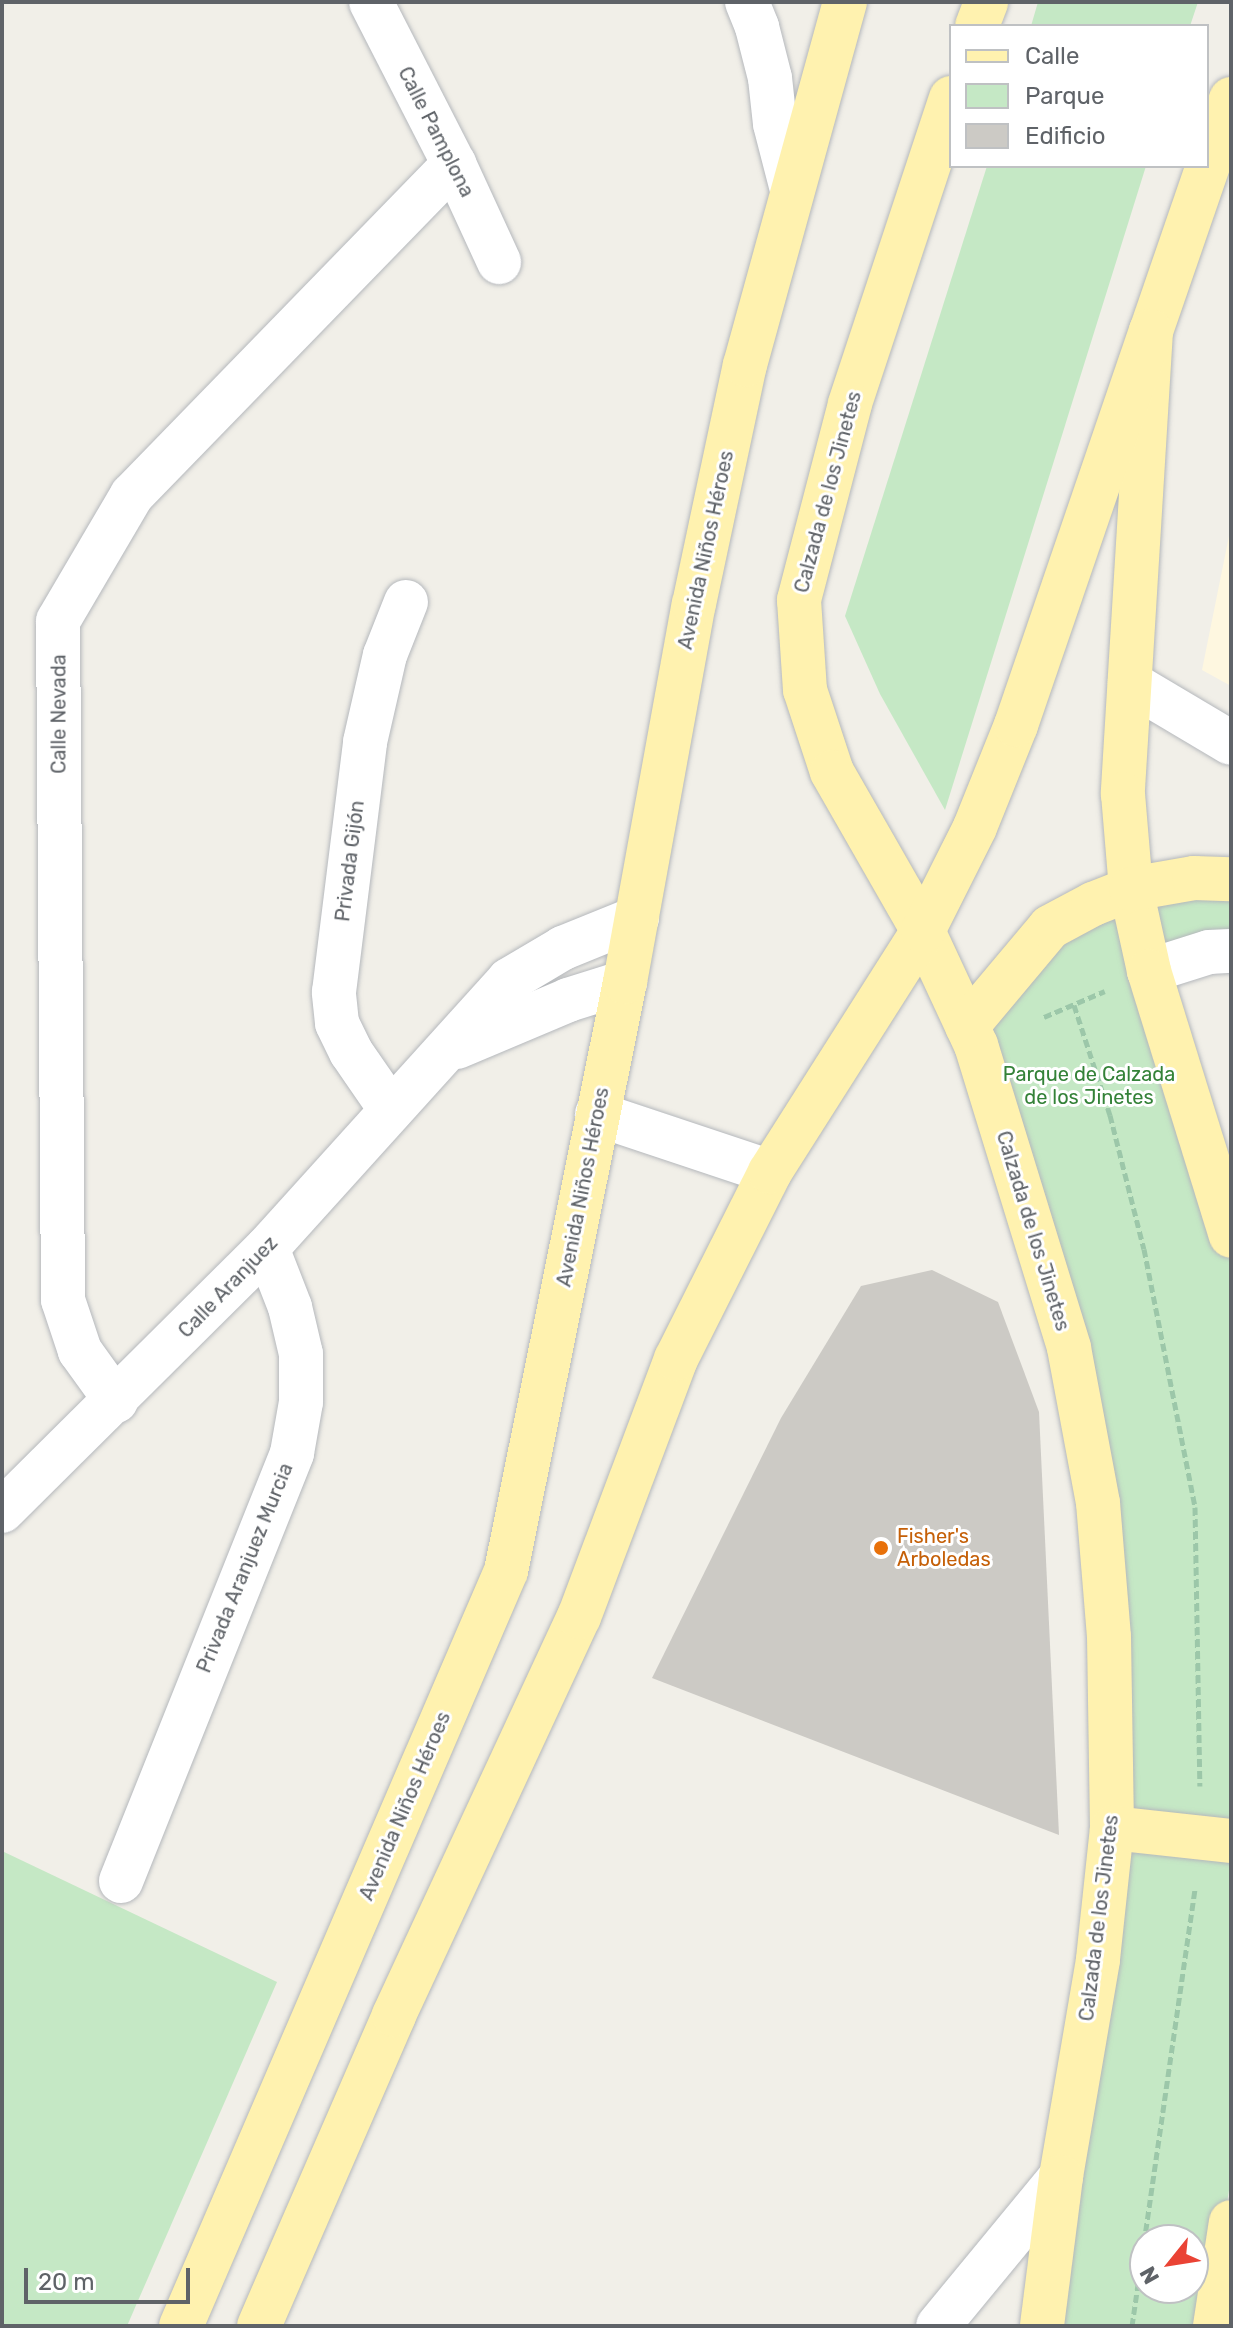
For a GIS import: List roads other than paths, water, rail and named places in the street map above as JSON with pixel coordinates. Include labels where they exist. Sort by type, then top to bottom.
[{"type":"main road","name":"Avenida Niños Héroes","points":[[181,2326],[506,1571],[625,982],[694,604],[742,380],[791,186],[845,2]]},
{"type":"main road","points":[[978,24],[986,2]]},
{"type":"main road","points":[[1209,163],[1231,99]]},
{"type":"main road","name":"Calzada de los Jinetes","points":[[949,104],[850,404],[799,600],[805,690],[832,772],[923,931],[976,1045],[1069,1348],[1098,1503],[1109,1637],[1112,1828],[1098,1960],[1061,2177],[1042,2326]]},
{"type":"main road","points":[[259,2326],[394,2015],[579,1617],[676,1359],[770,1172],[923,931],[975,827],[1016,725],[1207,168]]},
{"type":"main road","points":[[1151,331],[1123,794],[1131,889],[1149,971],[1230,1231]]},
{"type":"main road","points":[[967,1026],[1050,927],[1093,904],[1131,889],[1194,878],[1231,879]]},
{"type":"main road","points":[[1112,1828],[1214,1839]]},
{"type":"main road","points":[[1215,2326],[1231,2222]]},
{"type":"street","name":"Calle Pamplona","points":[[371,2],[454,164],[499,262]]},
{"type":"street","points":[[747,2],[767,65],[775,124],[791,186]]},
{"type":"street","name":"Calle Nevada","points":[[116,1401],[80,1351],[63,1300],[58,621],[132,495],[454,164]]},
{"type":"street","name":"Privada Gijón","points":[[391,1110],[351,1052],[337,1023],[334,992],[365,742],[385,655],[406,602]]},
{"type":"street","points":[[1130,683],[1231,743]]},
{"type":"street","name":"Calle Aranjuez","points":[[2,1511],[267,1248],[509,980],[563,948],[637,918]]},
{"type":"street","points":[[1149,971],[1209,952],[1231,951]]},
{"type":"street","name":"Calle Aranjuez","points":[[444,1053],[568,1000],[625,982]]},
{"type":"street","points":[[597,1114],[770,1172]]},
{"type":"street","name":"Privada Aranjuez Murcia","points":[[121,1881],[292,1453],[301,1402],[301,1354],[290,1307],[267,1248]]},
{"type":"street","points":[[938,2326],[1061,2177]]},
{"type":"place","name":"Fisher's Arboledas","points":[[881,1548]]},
{"type":"park label","name":"Parque de Calzada de los Jinetes","points":[[1089,1086]]}]
